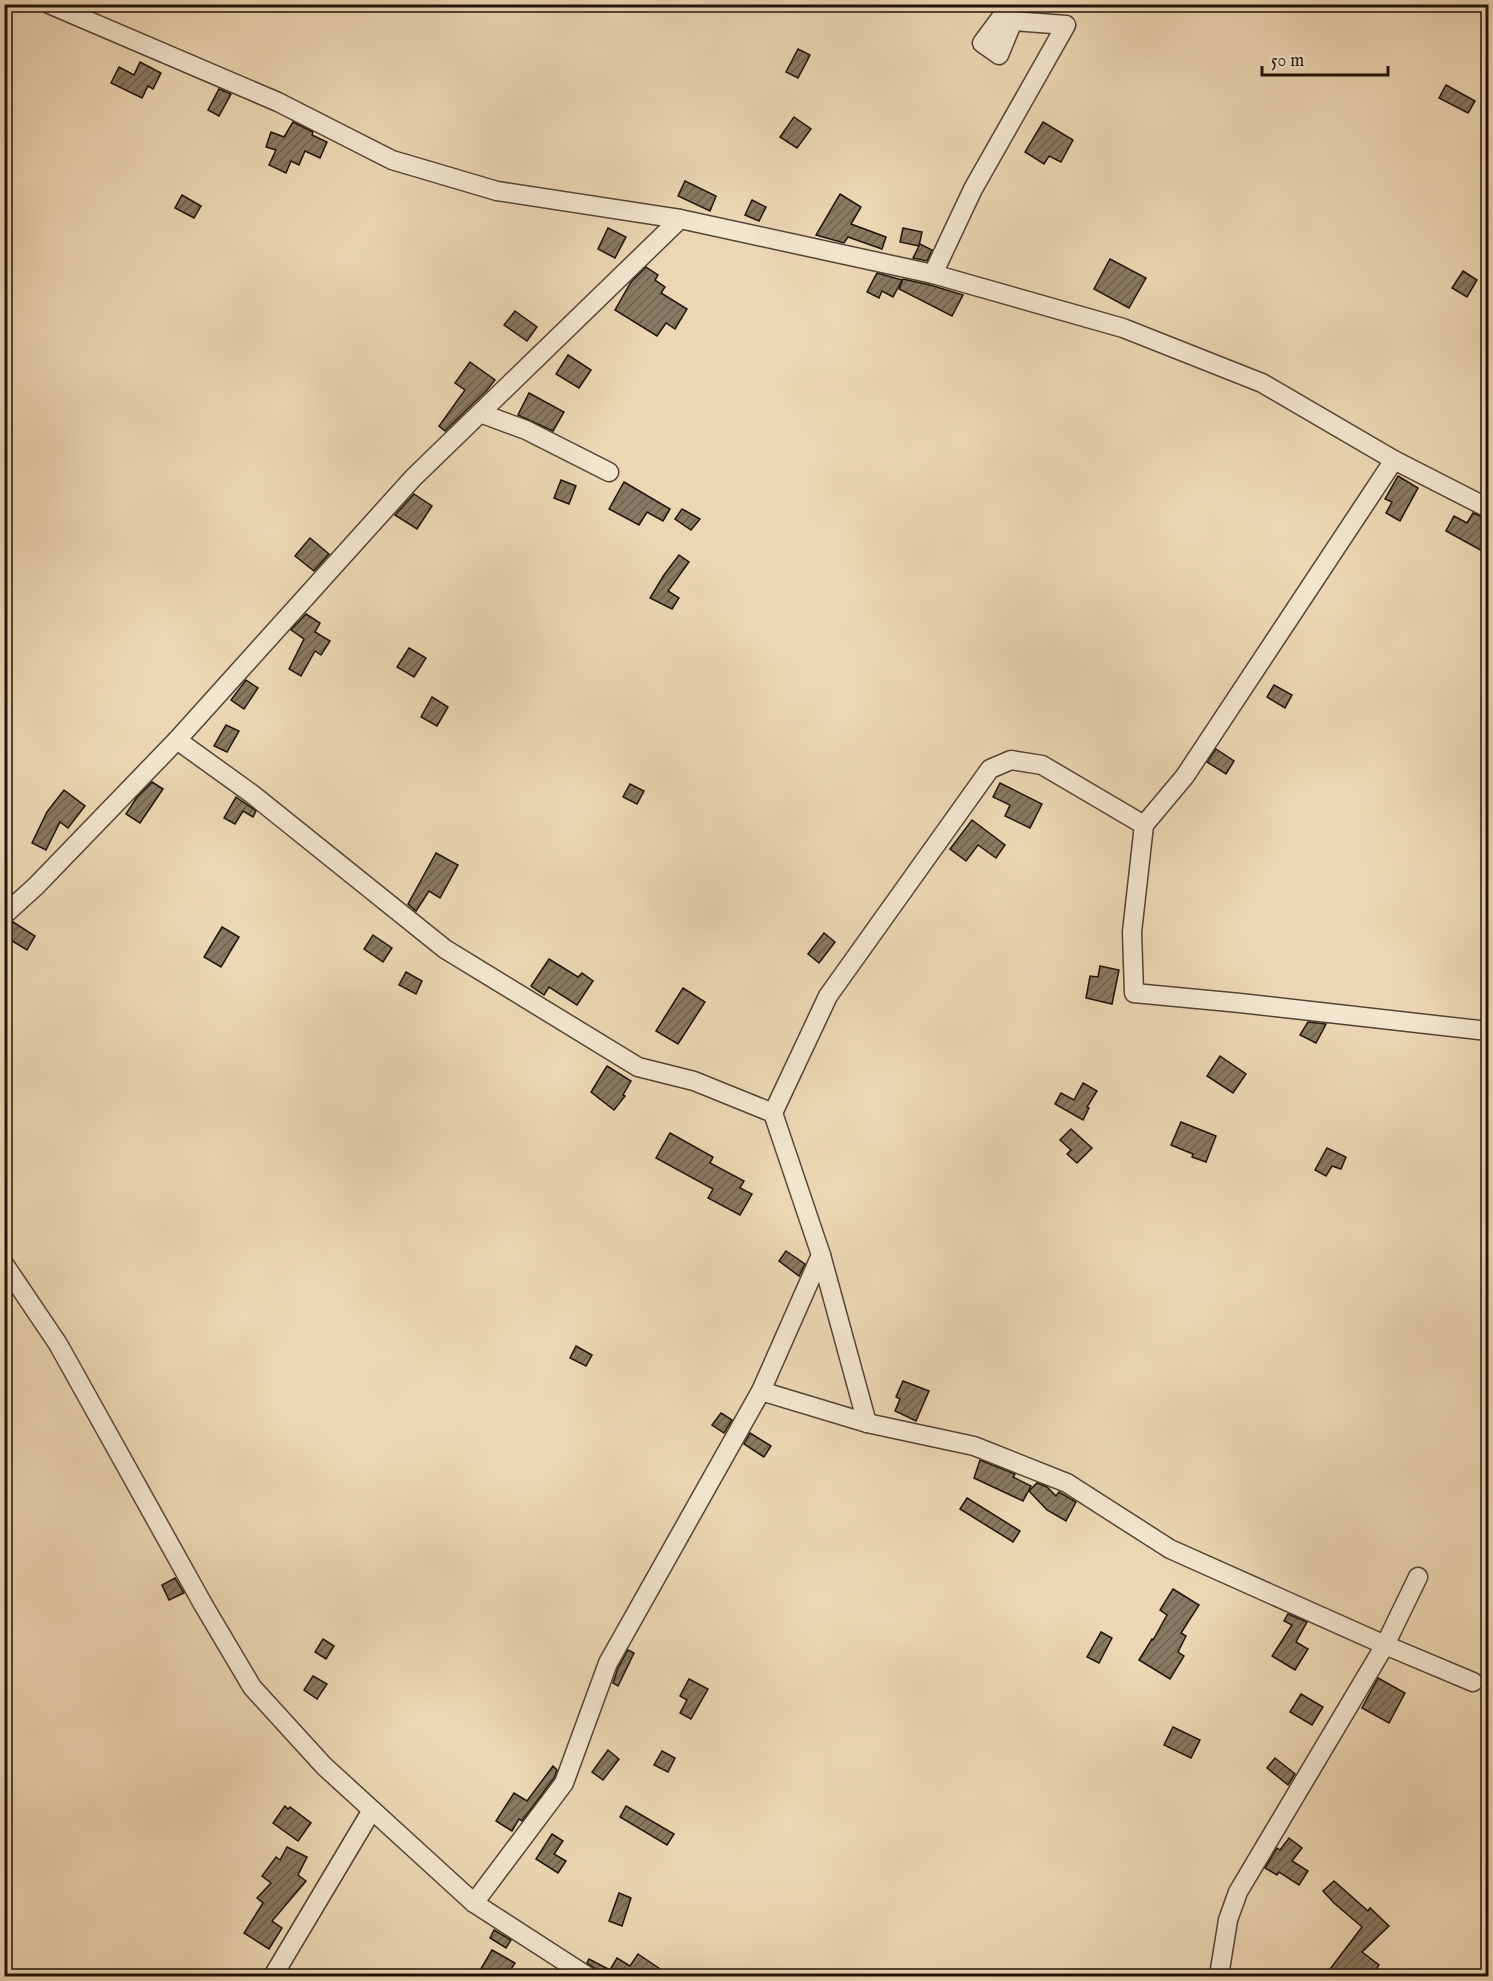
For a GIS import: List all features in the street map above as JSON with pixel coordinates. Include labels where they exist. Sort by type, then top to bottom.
[{"type":"street","points":[[49,4],[279,102],[392,160],[496,191],[680,219],[933,274],[1123,328],[1262,383],[1394,460],[1488,508]]},
{"type":"street","points":[[933,274],[973,189],[1066,25],[1013,21],[999,56],[982,43],[1011,4]]},
{"type":"street","points":[[4,915],[36,886],[177,740],[413,478],[680,219]]},
{"type":"street","points":[[480,413],[525,430],[609,472]]},
{"type":"street","points":[[1394,460],[1185,776],[1144,825],[1132,932],[1134,993],[1488,1031]]},
{"type":"street","points":[[177,740],[252,794],[445,949],[638,1067],[694,1081],[773,1113]]},
{"type":"street","points":[[867,1423],[821,1256],[773,1113],[828,996],[990,769],[1011,760],[1042,765],[1144,825]]},
{"type":"street","points":[[474,1903],[564,1782],[608,1664],[761,1391],[821,1256]]},
{"type":"street","points":[[4,1264],[58,1344],[204,1606],[252,1687],[324,1766],[474,1903],[587,1977]]},
{"type":"street","points":[[761,1391],[867,1423],[974,1446],[1067,1483],[1170,1549],[1473,1682]]},
{"type":"street","points":[[1219,1977],[1228,1920],[1238,1892],[1385,1645],[1418,1577]]},
{"type":"street","points":[[273,1977],[372,1810]]},
{"type":"building","points":[[798,49],[810,55],[798,78],[786,72]]},
{"type":"building","points":[[140,62],[161,73],[153,89],[148,86],[142,98],[111,83],[119,67],[134,75]]},
{"type":"building","points":[[1446,85],[1475,101],[1468,113],[1439,98]]},
{"type":"building","points":[[219,89],[231,94],[219,116],[208,110]]},
{"type":"building","points":[[794,117],[811,129],[797,148],[780,137]]},
{"type":"building","points":[[293,122],[327,142],[320,158],[305,151],[299,165],[291,161],[286,173],[269,165],[276,150],[266,147],[271,132],[284,137]]},
{"type":"building","points":[[1043,122],[1073,140],[1061,162],[1049,156],[1044,164],[1025,152]]},
{"type":"building","points":[[685,181],[716,196],[710,211],[678,196]]},
{"type":"building","points":[[840,194],[861,207],[851,224],[886,237],[882,249],[848,237],[844,243],[816,235]]},
{"type":"building","points":[[182,195],[201,206],[194,218],[175,208]]},
{"type":"building","points":[[752,200],[766,207],[759,221],[745,215]]},
{"type":"building","points":[[608,228],[626,237],[615,258],[598,249]]},
{"type":"building","points":[[903,228],[922,232],[919,246],[900,242]]},
{"type":"building","points":[[920,244],[932,250],[927,261],[913,258]]},
{"type":"building","points":[[1110,259],[1146,278],[1129,308],[1094,289]]},
{"type":"building","points":[[646,267],[658,275],[655,280],[665,287],[661,293],[687,309],[675,329],[666,323],[657,336],[615,310],[631,282]]},
{"type":"building","points":[[1463,271],[1477,280],[1467,297],[1452,288]]},
{"type":"building","points":[[877,273],[902,280],[893,297],[882,291],[879,298],[867,292]]},
{"type":"building","points":[[903,279],[963,295],[952,316],[899,289]]},
{"type":"building","points":[[515,311],[537,327],[527,341],[504,325]]},
{"type":"building","points":[[568,355],[591,370],[579,388],[556,374]]},
{"type":"building","points":[[470,362],[495,380],[445,431],[439,426],[465,390],[455,383]]},
{"type":"building","points":[[529,393],[564,412],[553,431],[518,415]]},
{"type":"building","points":[[1398,476],[1418,488],[1400,521],[1386,513],[1392,502],[1385,499]]},
{"type":"building","points":[[561,480],[576,486],[569,504],[554,498]]},
{"type":"building","points":[[624,482],[670,509],[663,521],[647,512],[639,525],[609,509]]},
{"type":"building","points":[[414,494],[432,506],[417,529],[395,515]]},
{"type":"building","points":[[682,509],[700,519],[691,530],[675,519]]},
{"type":"building","points":[[1473,513],[1488,519],[1488,545],[1484,552],[1446,531],[1454,516],[1467,523]]},
{"type":"building","points":[[310,538],[329,554],[314,571],[295,556]]},
{"type":"building","points":[[679,555],[689,562],[668,591],[679,598],[672,609],[650,598]]},
{"type":"building","points":[[306,614],[320,623],[315,632],[330,641],[321,655],[315,651],[301,676],[289,669],[304,639],[291,630]]},
{"type":"building","points":[[409,648],[426,658],[414,677],[397,667]]},
{"type":"building","points":[[246,680],[258,688],[244,709],[231,700]]},
{"type":"building","points":[[1274,685],[1292,695],[1285,708],[1267,697]]},
{"type":"building","points":[[432,697],[448,707],[437,726],[421,717]]},
{"type":"building","points":[[226,725],[239,731],[227,752],[214,746]]},
{"type":"building","points":[[1216,749],[1234,761],[1226,774],[1207,762]]},
{"type":"building","points":[[152,782],[163,789],[140,823],[126,814],[137,797]]},
{"type":"building","points":[[1000,783],[1042,804],[1030,828],[1005,816],[1010,805],[993,797]]},
{"type":"building","points":[[630,784],[644,791],[637,804],[623,797]]},
{"type":"building","points":[[64,790],[85,806],[68,828],[60,822],[46,850],[32,843],[47,812]]},
{"type":"building","points":[[236,797],[256,811],[253,817],[243,811],[235,824],[224,818]]},
{"type":"building","points":[[972,820],[1005,845],[996,858],[978,845],[966,861],[950,849]]},
{"type":"building","points":[[436,853],[458,865],[440,898],[429,891],[416,911],[408,904]]},
{"type":"building","points":[[13,922],[35,936],[27,950],[4,936],[8,925]]},
{"type":"building","points":[[222,927],[239,937],[221,967],[204,957]]},
{"type":"building","points":[[824,933],[835,942],[819,963],[808,954]]},
{"type":"building","points":[[373,935],[392,948],[383,962],[364,949]]},
{"type":"building","points":[[549,959],[578,977],[582,973],[593,981],[577,1005],[549,987],[544,995],[531,986]]},
{"type":"building","points":[[1100,966],[1119,970],[1112,1004],[1086,998],[1090,976],[1098,977]]},
{"type":"building","points":[[406,972],[422,981],[416,994],[399,985]]},
{"type":"building","points":[[683,988],[705,1002],[678,1044],[656,1031]]},
{"type":"building","points":[[1308,1022],[1326,1024],[1316,1043],[1300,1035]]},
{"type":"building","points":[[1220,1056],[1246,1074],[1233,1093],[1207,1076]]},
{"type":"building","points":[[607,1066],[631,1081],[623,1095],[625,1096],[614,1110],[591,1092]]},
{"type":"building","points":[[1083,1083],[1097,1091],[1087,1107],[1089,1108],[1083,1120],[1055,1104],[1061,1093],[1074,1100]]},
{"type":"building","points":[[1181,1122],[1216,1136],[1206,1162],[1171,1145]]},
{"type":"building","points":[[1071,1129],[1092,1148],[1077,1163],[1067,1154],[1071,1150],[1060,1140]]},
{"type":"building","points":[[670,1133],[713,1157],[710,1163],[744,1181],[740,1188],[752,1194],[740,1215],[708,1198],[713,1189],[656,1158]]},
{"type":"building","points":[[1327,1148],[1346,1157],[1341,1169],[1332,1166],[1326,1176],[1315,1170]]},
{"type":"building","points":[[786,1251],[805,1264],[799,1276],[779,1261]]},
{"type":"building","points":[[576,1346],[592,1355],[586,1366],[570,1358]]},
{"type":"building","points":[[903,1381],[929,1391],[916,1421],[895,1411],[900,1399],[896,1397]]},
{"type":"building","points":[[721,1413],[732,1420],[724,1433],[712,1425]]},
{"type":"building","points":[[750,1433],[771,1446],[764,1457],[744,1444]]},
{"type":"building","points":[[980,1460],[1015,1474],[1013,1477],[1031,1486],[1023,1501],[974,1478]]},
{"type":"building","points":[[1037,1483],[1047,1487],[1056,1496],[1059,1492],[1076,1502],[1066,1521],[1047,1510],[1029,1491]]},
{"type":"building","points":[[967,1498],[1020,1531],[1013,1542],[960,1509]]},
{"type":"building","points":[[175,1578],[184,1593],[169,1600],[162,1585]]},
{"type":"building","points":[[1173,1589],[1199,1605],[1181,1633],[1186,1636],[1178,1652],[1184,1656],[1170,1679],[1139,1660],[1167,1615],[1160,1610]]},
{"type":"building","points":[[1288,1614],[1307,1622],[1296,1642],[1308,1649],[1295,1670],[1272,1656],[1292,1625],[1284,1621]]},
{"type":"building","points":[[1101,1632],[1112,1638],[1099,1663],[1087,1657]]},
{"type":"building","points":[[323,1639],[334,1646],[326,1659],[315,1652]]},
{"type":"building","points":[[628,1650],[634,1653],[618,1686],[613,1683]]},
{"type":"building","points":[[313,1676],[327,1684],[317,1699],[304,1690]]},
{"type":"building","points":[[1378,1678],[1405,1693],[1389,1723],[1362,1708]]},
{"type":"building","points":[[689,1679],[708,1689],[691,1719],[680,1713],[687,1700],[680,1696]]},
{"type":"building","points":[[1301,1694],[1323,1707],[1312,1725],[1290,1712]]},
{"type":"building","points":[[1173,1727],[1200,1740],[1191,1758],[1164,1745]]},
{"type":"building","points":[[608,1750],[619,1759],[603,1780],[592,1772]]},
{"type":"building","points":[[662,1751],[675,1758],[668,1772],[654,1765]]},
{"type":"building","points":[[1275,1758],[1295,1774],[1288,1785],[1267,1768]]},
{"type":"building","points":[[553,1766],[557,1770],[554,1778],[522,1821],[519,1819],[512,1831],[496,1821],[514,1793],[527,1801]]},
{"type":"building","points":[[285,1806],[288,1809],[290,1807],[311,1823],[298,1841],[273,1823]]},
{"type":"building","points":[[626,1806],[674,1834],[667,1845],[620,1817]]},
{"type":"building","points":[[552,1834],[563,1841],[554,1854],[566,1861],[558,1873],[536,1859]]},
{"type":"building","points":[[1289,1838],[1302,1848],[1292,1861],[1308,1871],[1299,1885],[1279,1872],[1277,1875],[1265,1868],[1277,1848],[1280,1850]]},
{"type":"building","points":[[287,1847],[307,1857],[298,1875],[306,1881],[272,1921],[282,1928],[269,1949],[244,1933],[263,1903],[257,1898],[271,1883],[262,1876],[276,1857],[280,1860]]},
{"type":"building","points":[[1334,1881],[1368,1911],[1370,1908],[1389,1926],[1362,1952],[1379,1965],[1371,1977],[1324,1977],[1362,1927],[1323,1891]]},
{"type":"building","points":[[619,1893],[631,1898],[622,1926],[609,1921]]},
{"type":"building","points":[[494,1930],[511,1940],[506,1948],[490,1938]]},
{"type":"building","points":[[492,1950],[515,1963],[506,1977],[476,1977]]},
{"type":"building","points":[[638,1954],[672,1977],[598,1977],[597,1970],[587,1963],[589,1959],[610,1970],[617,1958],[630,1966]]}]
